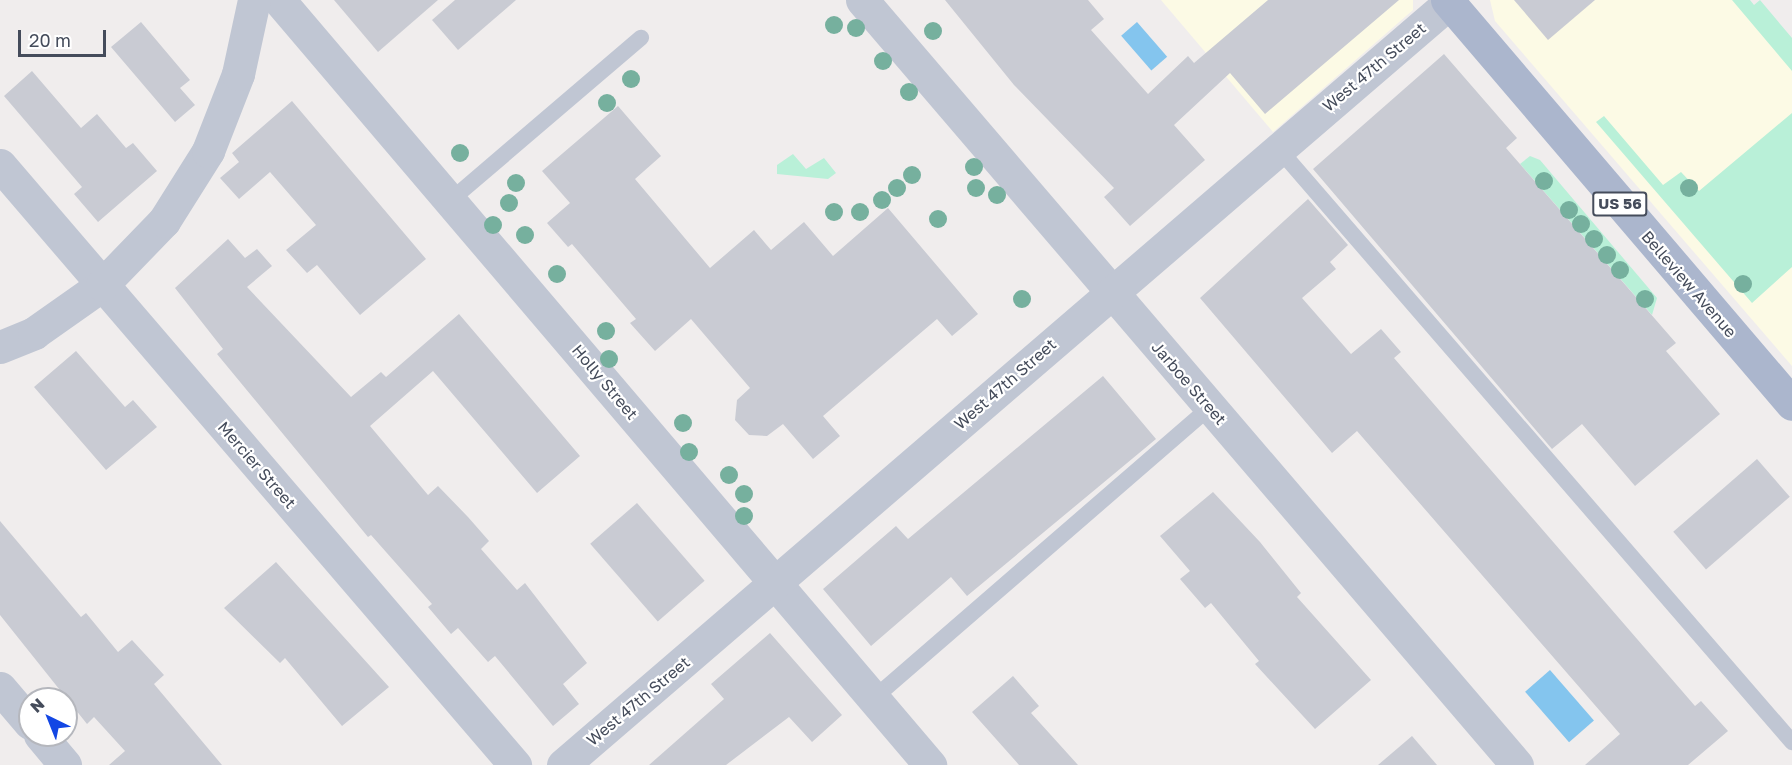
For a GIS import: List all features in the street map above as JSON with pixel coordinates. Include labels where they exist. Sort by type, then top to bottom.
[{"type":"main road","name":"Belleview Avenue","points":[[1448,1],[1792,404]]},
{"type":"street","points":[[0,347],[34,333],[102,285],[164,221],[208,151],[238,74],[254,0]]},
{"type":"street","name":"Holly Street","points":[[279,0],[452,200],[774,585],[930,765]]},
{"type":"street","name":"Jarboe Street","points":[[862,0],[1517,765]]},
{"type":"street","name":"West 47th Street","points":[[563,765],[1448,1]]},
{"type":"street","name":"Mercier Street","points":[[0,165],[515,765]]},
{"type":"street","points":[[0,688],[18,709]]},
{"type":"street","points":[[50,747],[65,765]]},
{"type":"lane","points":[[452,200],[641,38]]},
{"type":"lane","points":[[1278,148],[1792,742]]},
{"type":"lane","points":[[873,699],[1210,407]]},
{"type":"shaded area","points":[[1161,0],[1413,0],[1413,10],[1273,132]]},
{"type":"shaded area","points":[[1490,0],[1743,0],[1792,58],[1792,366],[1495,21]]},
{"type":"green space","points":[[1732,0],[1750,0],[1754,5],[1760,0],[1792,38],[1792,71]]},
{"type":"green space","points":[[1792,113],[1792,267],[1752,303],[1596,122],[1604,116],[1663,185],[1681,172],[1699,191]]},
{"type":"green space","points":[[793,154],[806,169],[824,158],[836,173],[828,179],[777,174],[777,165]]},
{"type":"green space","points":[[1530,156],[1540,160],[1657,298],[1652,315],[1520,164]]},
{"type":"water","points":[[1137,22],[1167,57],[1151,70],[1121,36]]},
{"type":"water","points":[[1550,670],[1594,721],[1569,742],[1525,692]]},
{"type":"building","points":[[334,0],[438,0],[378,52]]},
{"type":"building","points":[[455,0],[516,0],[458,50],[432,20]]},
{"type":"building","points":[[945,0],[1088,0],[1104,19],[1091,30],[1148,94],[1188,56],[1194,63],[1268,0],[1399,0],[1265,114],[1230,73],[1174,125],[1205,160],[1130,226],[1104,197],[1114,188],[1014,85]]},
{"type":"building","points":[[1514,0],[1595,0],[1548,40]]},
{"type":"building","points":[[141,22],[190,80],[180,88],[195,105],[175,122],[111,47]]},
{"type":"building","points":[[1444,54],[1517,138],[1506,148],[1676,343],[1666,351],[1720,414],[1635,486],[1582,424],[1552,449],[1313,169]]},
{"type":"building","points":[[32,71],[81,128],[97,114],[126,148],[133,143],[157,171],[98,222],[74,194],[82,187],[4,96]]},
{"type":"building","points":[[292,101],[426,259],[360,315],[317,265],[307,273],[286,250],[316,225],[270,172],[239,199],[220,178],[239,162],[232,153]]},
{"type":"building","points":[[618,106],[661,156],[635,179],[710,268],[754,230],[771,250],[804,222],[833,256],[888,208],[978,314],[952,336],[937,319],[823,416],[840,436],[813,459],[783,424],[767,436],[749,435],[735,420],[737,400],[750,388],[691,319],[655,351],[630,323],[636,319],[572,244],[568,247],[547,223],[570,203],[542,171]]},
{"type":"building","points":[[1308,199],[1348,245],[1330,262],[1336,269],[1302,298],[1351,354],[1381,329],[1401,352],[1394,358],[1695,706],[1701,701],[1728,731],[1688,765],[1585,765],[1620,734],[1357,431],[1332,453],[1200,298]]},
{"type":"building","points":[[228,239],[245,258],[257,249],[272,266],[247,287],[351,397],[381,372],[386,377],[459,314],[580,456],[537,493],[433,371],[370,426],[428,495],[438,486],[468,517],[489,541],[481,549],[517,590],[525,583],[587,663],[563,684],[579,704],[553,726],[495,656],[488,662],[458,628],[451,634],[428,607],[432,604],[371,535],[368,537],[217,354],[223,349],[175,288]]},
{"type":"building","points":[[76,351],[125,407],[133,400],[157,427],[106,470],[34,387]]},
{"type":"building","points":[[1103,376],[1156,439],[967,596],[951,577],[871,646],[823,589],[896,526],[908,539]]},
{"type":"building","points":[[1757,459],[1790,497],[1706,570],[1673,532]]},
{"type":"building","points":[[1213,492],[1260,542],[1301,593],[1297,597],[1371,680],[1315,729],[1255,664],[1259,661],[1211,603],[1205,608],[1180,579],[1190,571],[1160,536]]},
{"type":"building","points":[[637,503],[705,581],[658,621],[590,544]]},
{"type":"building","points":[[0,521],[81,617],[86,613],[118,652],[132,640],[164,675],[154,684],[222,765],[109,765],[125,751],[94,717],[87,724],[78,713],[78,687],[57,687],[0,615]]},
{"type":"building","points":[[276,562],[389,687],[342,726],[285,658],[280,663],[224,608]]},
{"type":"building","points":[[770,633],[842,715],[812,742],[789,717],[726,765],[649,765],[724,699],[711,684]]},
{"type":"building","points":[[1013,676],[1039,706],[1031,713],[1078,765],[1019,765],[972,712]]},
{"type":"building","points":[[1412,736],[1437,765],[1378,765]]}]
